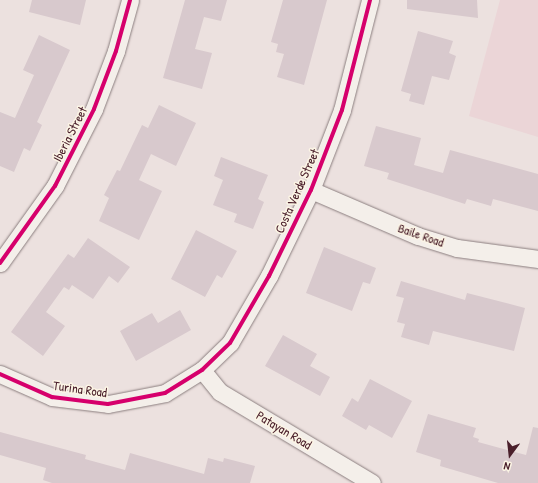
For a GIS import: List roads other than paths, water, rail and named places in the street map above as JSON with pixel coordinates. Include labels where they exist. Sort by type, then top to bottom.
[{"type":"street","name":"Iberia Street","points":[[0,263],[55,186],[94,109],[116,51],[130,0]]},
{"type":"street","name":"Costa Verde Street","points":[[202,370],[230,343],[269,276],[311,190],[342,110],[370,0]]},
{"type":"street","name":"Baile Road","points":[[311,190],[418,236],[457,248],[538,259]]},
{"type":"street","name":"Turina Road","points":[[0,374],[52,397],[108,404],[165,393],[202,370]]},
{"type":"street","name":"Patayan Road","points":[[202,370],[220,392],[370,483]]}]
